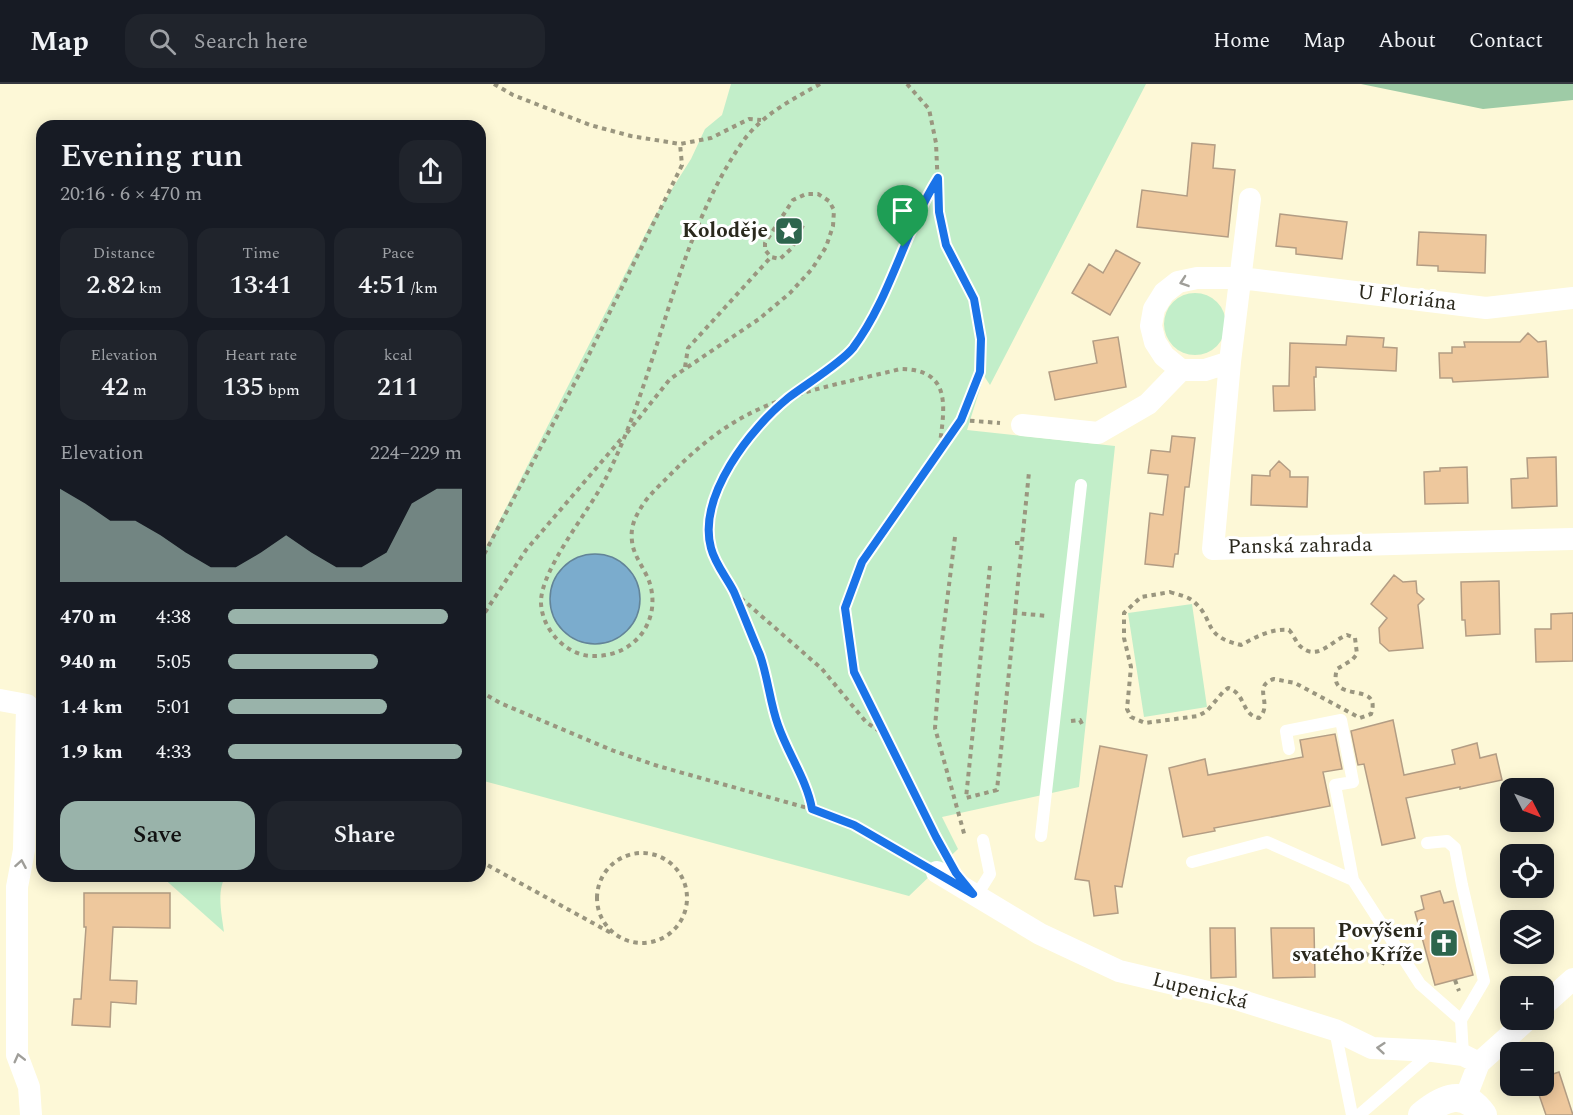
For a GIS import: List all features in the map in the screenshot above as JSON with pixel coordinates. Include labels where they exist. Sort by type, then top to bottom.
[{"type":"street","name":"Panská zahrada","points":[[1250,199],[1230,362],[1213,549],[1573,539]]},
{"type":"street","points":[[1230,362],[1205,370],[1181,370],[1164,356],[1155,342],[1150,326],[1154,309],[1164,293],[1178,282],[1197,278],[1241,278]]},
{"type":"street","name":"U Floriána","points":[[1241,278],[1486,308],[1573,298]]},
{"type":"street","points":[[1022,425],[1098,433],[1148,404],[1181,370]]},
{"type":"street","points":[[0,700],[27,705],[30,787],[24,849],[17,887],[17,1054],[29,1086],[31,1115]]},
{"type":"street","name":"Lupenická","points":[[941,864],[979,898],[1040,934],[1119,971],[1233,998],[1335,1030],[1372,1048],[1433,1051],[1471,1059]]},
{"type":"street","points":[[1554,996],[1573,979]]},
{"type":"street","points":[[1422,1115],[1450,1098],[1474,1107],[1471,1059],[1513,1030]]},
{"type":"lane","points":[[1041,836],[1081,485]]},
{"type":"lane","points":[[1289,749],[1286,731],[1341,720],[1353,782],[1335,785],[1353,880],[1420,984],[1461,1020],[1471,1059]]},
{"type":"lane","points":[[979,898],[980,890],[990,873],[983,840]]},
{"type":"lane","points":[[1427,843],[1448,841],[1455,848],[1485,981],[1461,1020]]},
{"type":"lane","points":[[1192,862],[1267,842],[1353,880]]},
{"type":"lane","points":[[1335,1030],[1352,1115]]},
{"type":"lane","points":[[1359,1115],[1433,1051]]},
{"type":"path","points":[[494,84],[513,95],[590,125],[631,136],[680,144],[711,138],[749,118],[762,120]]},
{"type":"path","points":[[820,84],[790,100],[762,120],[743,141],[728,164],[702,215],[625,436],[605,480],[545,580],[541,602],[545,620],[561,643],[573,651],[592,657],[614,654],[633,644],[648,625],[653,604],[650,584],[632,543],[632,524],[645,502],[679,465],[715,435],[748,415],[787,399],[900,369],[914,369],[930,376],[941,389],[944,405],[939,452]]},
{"type":"path","points":[[907,84],[929,109],[936,143],[939,212],[946,245],[974,299],[981,339],[980,372],[961,420],[862,562],[845,608],[854,672],[941,864]]},
{"type":"path","points":[[486,551],[580,373],[682,165],[680,144]]},
{"type":"path","points":[[812,809],[810,795],[777,724],[761,658],[734,591],[711,549],[708,527],[714,501],[732,462],[756,429],[787,399],[851,350],[875,313],[903,247],[938,178]]},
{"type":"path","points":[[486,611],[526,550],[625,436],[670,379],[759,319],[790,293],[812,269],[826,247],[833,226],[834,210],[829,201],[818,194],[806,194],[793,200],[765,243],[765,250],[771,257],[780,258],[792,248],[804,224]]},
{"type":"path","points":[[685,368],[688,348],[771,257]]},
{"type":"path","points":[[961,420],[1022,425]]},
{"type":"path","points":[[990,566],[966,798],[997,790],[1029,472]]},
{"type":"path","points":[[955,537],[941,649],[935,728],[958,814]]},
{"type":"path","points":[[1015,543],[1022,543]]},
{"type":"path","points":[[734,591],[822,669],[866,722],[884,734]]},
{"type":"path","points":[[1170,592],[1191,599],[1202,610],[1210,628],[1225,641],[1241,645],[1259,635],[1281,629],[1289,630],[1299,646],[1312,652],[1322,651],[1347,635],[1355,638],[1357,654],[1353,660],[1337,669],[1335,676],[1338,686],[1345,691],[1367,694],[1374,706],[1371,714],[1360,718],[1295,683],[1274,679],[1265,685],[1262,692],[1266,707],[1259,718],[1246,712],[1239,694],[1228,688],[1207,711],[1198,716],[1145,723],[1131,717],[1127,709],[1131,667],[1124,638],[1124,613],[1141,597],[1170,592]]},
{"type":"path","points":[[1015,613],[1066,618]]},
{"type":"path","points":[[486,695],[500,703],[614,751],[658,766],[812,809],[941,864]]},
{"type":"path","points":[[486,864],[624,940],[650,943],[662,939],[673,931],[681,921],[686,909],[685,883],[670,862],[659,856],[633,853],[621,857],[602,875],[597,887],[598,913],[604,925],[624,940]]},
{"type":"green space","points":[[731,84],[1146,84],[990,385],[984,376],[967,430],[1115,446],[1079,787],[942,817],[958,849],[909,896],[486,782],[486,547],[653,219],[691,159],[705,129],[722,115]]},
{"type":"green space","points":[[1361,84],[1573,84],[1573,100],[1483,109]]},
{"type":"green space","points":[[1195,293],[1207,295],[1217,302],[1224,312],[1226,324],[1224,336],[1217,346],[1207,353],[1195,355],[1183,353],[1173,346],[1166,336],[1164,324],[1166,312],[1173,302],[1183,295]]},
{"type":"green space","points":[[1192,604],[1207,707],[1144,717],[1128,613]]},
{"type":"green space","points":[[168,882],[223,882],[220,896],[224,932]]},
{"type":"water","points":[[595,554],[612,557],[627,567],[637,582],[640,599],[637,616],[627,631],[612,641],[595,644],[578,641],[563,631],[553,616],[550,599],[553,582],[563,567],[578,557]]},
{"type":"building","points":[[1192,143],[1215,145],[1213,168],[1235,170],[1228,237],[1137,227],[1142,190],[1187,196]]},
{"type":"building","points":[[1280,214],[1347,222],[1342,259],[1296,254],[1296,248],[1276,246]]},
{"type":"building","points":[[1419,232],[1486,235],[1485,273],[1438,271],[1438,266],[1417,265]]},
{"type":"building","points":[[1116,250],[1140,263],[1110,315],[1072,293],[1089,264],[1103,273]]},
{"type":"building","points":[[1528,333],[1538,342],[1546,341],[1548,377],[1453,382],[1452,378],[1440,378],[1439,353],[1452,353],[1452,347],[1465,347],[1464,342],[1520,342]]},
{"type":"building","points":[[1347,336],[1384,338],[1383,347],[1397,348],[1396,371],[1316,367],[1315,410],[1274,411],[1273,386],[1289,386],[1290,343],[1346,345]]},
{"type":"building","points":[[1118,337],[1126,387],[1055,400],[1049,372],[1097,363],[1093,341]]},
{"type":"building","points":[[1172,436],[1195,438],[1189,487],[1185,487],[1178,554],[1175,554],[1173,567],[1145,564],[1150,513],[1163,515],[1168,475],[1148,473],[1151,450],[1170,452]]},
{"type":"building","points":[[1556,457],[1557,506],[1512,508],[1511,479],[1528,478],[1527,458]]},
{"type":"building","points":[[1279,461],[1290,471],[1290,477],[1308,477],[1307,507],[1251,505],[1252,475],[1270,476],[1270,471]]},
{"type":"building","points":[[1467,467],[1468,503],[1425,504],[1424,472],[1440,471],[1440,468]]},
{"type":"building","points":[[1394,575],[1403,582],[1416,581],[1417,593],[1424,599],[1418,605],[1423,648],[1389,651],[1380,643],[1379,628],[1387,618],[1371,604]]},
{"type":"building","points":[[1499,581],[1500,634],[1466,636],[1465,620],[1462,620],[1461,582]]},
{"type":"building","points":[[1573,613],[1573,661],[1536,662],[1535,629],[1551,629],[1551,614]]},
{"type":"building","points":[[1393,720],[1404,775],[1455,764],[1452,750],[1477,743],[1480,758],[1496,754],[1502,778],[1500,780],[1460,789],[1460,787],[1406,798],[1415,838],[1382,845],[1364,764],[1358,765],[1351,731]]},
{"type":"building","points":[[1335,734],[1342,769],[1323,772],[1330,806],[1214,828],[1215,831],[1183,837],[1169,768],[1205,759],[1208,775],[1303,757],[1300,740]]},
{"type":"building","points":[[1100,746],[1147,755],[1122,887],[1115,886],[1118,913],[1094,916],[1089,881],[1075,879]]},
{"type":"building","name":"Povýšení svatého Kříže","points":[[1440,891],[1444,903],[1453,901],[1473,975],[1435,985],[1415,912],[1424,909],[1421,896]]},
{"type":"building","points":[[84,893],[170,893],[170,928],[113,927],[110,980],[137,981],[136,1004],[111,1002],[110,1027],[72,1025],[74,999],[81,999],[86,927],[84,927]]},
{"type":"building","points":[[1210,928],[1235,928],[1236,977],[1211,978]]},
{"type":"building","points":[[1271,928],[1314,928],[1315,977],[1273,978]]},
{"type":"building","points":[[1559,1072],[1573,1115],[1546,1115],[1539,1096],[1554,1096],[1554,1074]]},
{"type":"place","name":"Koloděje","points":[[789,231]]},
{"type":"place","name":"Povýšení svatého Kříže","points":[[1444,943]]},
{"type":"route","points":[[938,178],[939,212],[946,245],[974,299],[981,339],[980,372],[961,420],[862,562],[845,608],[854,672],[936,837],[956,873],[973,894],[854,825],[812,809],[810,795],[777,724],[761,658],[734,591],[711,549],[708,527],[714,501],[732,462],[756,429],[787,399],[851,350],[875,313],[903,247],[929,191],[938,178]]}]
